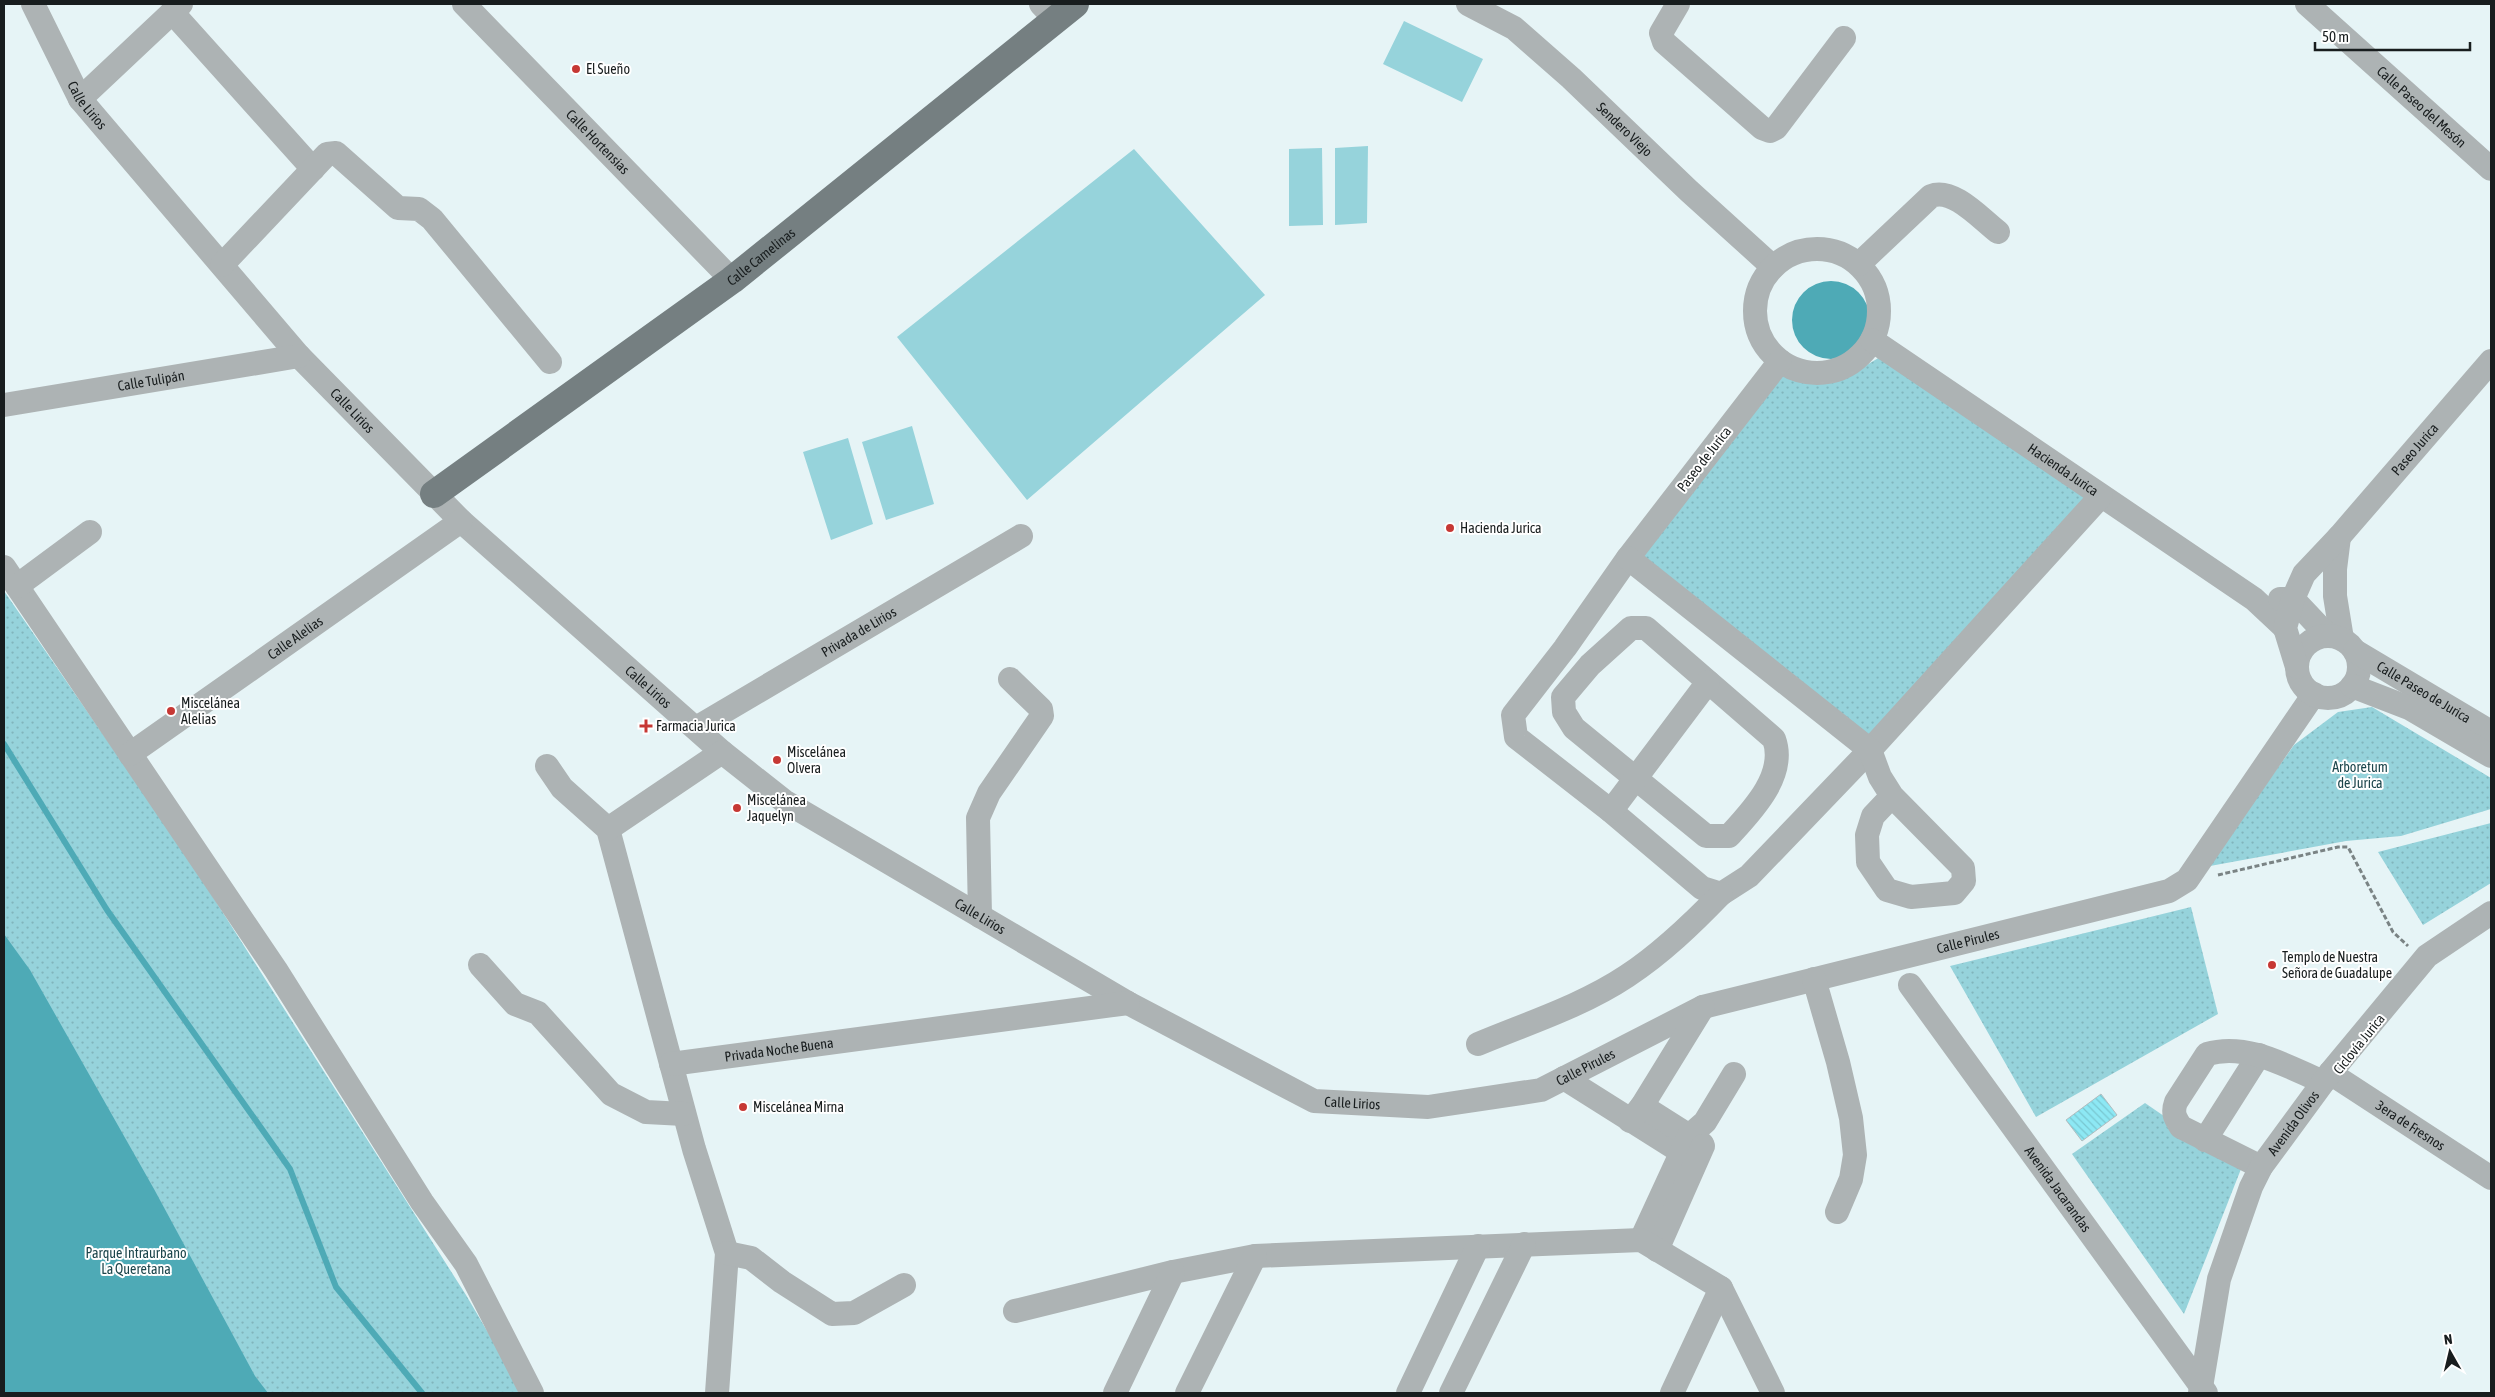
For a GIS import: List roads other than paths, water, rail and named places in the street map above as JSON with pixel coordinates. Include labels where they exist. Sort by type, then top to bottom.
[{"type":"main road","name":"Calle Camelinas","points":[[434,494],[732,280],[1057,9]]},
{"type":"street","name":"Calle Lirios","points":[[33,4],[80,99],[299,356],[461,521],[722,752],[784,801],[1128,1004],[1314,1101],[1428,1107],[1541,1090]]},
{"type":"street","name":"Calle Hortensias","points":[[464,4],[732,280]]},
{"type":"street","name":"Sendero Viejo","points":[[1468,4],[1514,28],[1571,78],[1689,191],[1773,267]]},
{"type":"street","points":[[1678,4],[1661,33],[1664,42],[1762,128],[1770,131],[1776,128],[1844,38]]},
{"type":"street","name":"Calle Paseo del Mesón","points":[[2308,4],[2491,170]]},
{"type":"street","points":[[80,99],[177,8],[313,169]]},
{"type":"street","points":[[222,265],[327,154],[336,153],[398,208],[419,209],[432,220],[550,362]]},
{"type":"street","points":[[1859,264],[1931,196],[1940,192],[1952,196],[1998,232]]},
{"type":"street","points":[[1822,248],[1839,252],[1859,264],[1867,273],[1876,289],[1880,306],[1878,324],[1872,340],[1862,355],[1848,365],[1831,372],[1813,373],[1796,369],[1780,361],[1767,348],[1759,333],[1755,316],[1759,290],[1773,267],[1787,256],[1804,250],[1822,248]]},
{"type":"street","name":"Hacienda Jurica","points":[[1872,340],[2254,599],[2284,628]]},
{"type":"street","name":"Calle Tulipán","points":[[4,405],[299,356]]},
{"type":"street","name":"Paseo de Jurica","points":[[1721,894],[1702,888],[1611,811],[1516,737],[1513,715],[1565,648],[1628,558],[1780,361]]},
{"type":"street","name":"Paseo Jurica","points":[[2284,628],[2293,599],[2304,574],[2339,537],[2491,361]]},
{"type":"street","points":[[1478,1044],[1575,1004],[1627,976],[1681,935],[1721,894],[1749,876],[1870,750],[2102,496]]},
{"type":"street","name":"Calle Alelias","points":[[130,754],[461,521]]},
{"type":"street","points":[[90,532],[10,576],[276,970],[422,1202],[466,1264],[532,1393]]},
{"type":"street","name":"Privada de Lirios","points":[[696,728],[1021,536]]},
{"type":"street","points":[[2339,537],[2335,569],[2335,596],[2341,642]]},
{"type":"street","points":[[1628,558],[1870,750],[1880,777],[1892,796],[1963,868],[1964,881],[1954,893],[1911,897],[1887,890],[1868,862],[1867,835],[1872,816],[1892,796]]},
{"type":"street","points":[[2254,599],[2293,599],[2341,642],[2359,669],[2352,686],[2341,694],[2327,697],[2314,694],[2305,687],[2299,677],[2284,628]]},
{"type":"street","points":[[1631,628],[1646,628],[1774,739],[1778,750],[1778,763],[1757,805],[1729,836],[1706,836],[1574,728],[1564,712],[1563,698],[1590,665],[1631,628]]},
{"type":"street","points":[[2297,667],[2301,651],[2312,640],[2341,642]]},
{"type":"street","name":"Calle Paseo de Jurica","points":[[2341,642],[2491,732]]},
{"type":"street","points":[[1565,648],[1590,665]]},
{"type":"street","points":[[980,916],[978,818],[989,793],[1042,716],[1041,709],[1010,679]]},
{"type":"street","points":[[1611,811],[1708,682]]},
{"type":"street","name":"Calle Paseo de Jurica","points":[[2352,686],[2409,708],[2491,756]]},
{"type":"street","name":"Calle Pirules","points":[[1541,1090],[1703,1007],[2168,891],[2187,880],[2314,694]]},
{"type":"street","points":[[608,829],[722,752]]},
{"type":"street","points":[[547,766],[562,788],[608,829],[684,1114],[728,1253],[717,1393]]},
{"type":"street","name":"Avenida Olivos","points":[[2202,1391],[2219,1279],[2251,1188],[2261,1167],[2327,1078],[2427,956],[2491,913]]},
{"type":"street","points":[[480,965],[515,1004],[538,1013],[611,1094],[646,1112],[684,1114]]},
{"type":"street","points":[[1814,979],[1838,1062],[1851,1118],[1855,1155],[1851,1179],[1837,1212]]},
{"type":"street","name":"Avenida Jacarandas","points":[[1910,985],[2202,1391]]},
{"type":"street","name":"Privada Noche Buena","points":[[672,1064],[1128,1004]]},
{"type":"street","points":[[1636,1114],[1703,1007]]},
{"type":"street","name":"3era de Fresnos","points":[[2205,1140],[2181,1127],[2174,1118],[2173,1109],[2207,1054],[2220,1050],[2232,1050],[2259,1055],[2327,1078],[2491,1178]]},
{"type":"street","points":[[2259,1055],[2205,1140],[2261,1167]]},
{"type":"street","points":[[1649,1245],[1695,1143],[1734,1074]]},
{"type":"street","points":[[1564,1078],[1695,1143]]},
{"type":"street","points":[[1451,1393],[1524,1244]]},
{"type":"street","points":[[1015,1312],[1173,1272],[1256,1256],[1524,1244],[1649,1245],[1721,1288],[1773,1393]]},
{"type":"street","points":[[1408,1393],[1478,1246]]},
{"type":"street","points":[[728,1253],[751,1258],[782,1282],[832,1314],[854,1313],[904,1285]]},
{"type":"street","points":[[1187,1393],[1256,1256]]},
{"type":"street","points":[[1115,1393],[1173,1272]]},
{"type":"street","points":[[1672,1393],[1721,1288]]},
{"type":"waterway","points":[[4,744],[107,910],[290,1169],[336,1287],[422,1393]]},
{"type":"place","name":"El Sueño","points":[[576,69]]},
{"type":"place","name":"Hacienda Jurica","points":[[1450,528]]},
{"type":"place","name":"Miscelánea Alelias","points":[[171,711]]},
{"type":"place","name":"Farmacia Jurica","points":[[646,726]]},
{"type":"place","name":"Miscelánea Olvera","points":[[777,760]]},
{"type":"place","name":"Miscelánea Jaquelyn","points":[[737,808]]},
{"type":"place","name":"Templo de Nuestra Señora de Guadalupe","points":[[2272,965]]},
{"type":"place","name":"Miscelánea Mirna","points":[[743,1107]]},
{"type":"park label","name":"Arboretum de Jurica","points":[[2360,776]]},
{"type":"park label","name":"Parque Intraurbano La Queretana","points":[[136,1262]]}]
